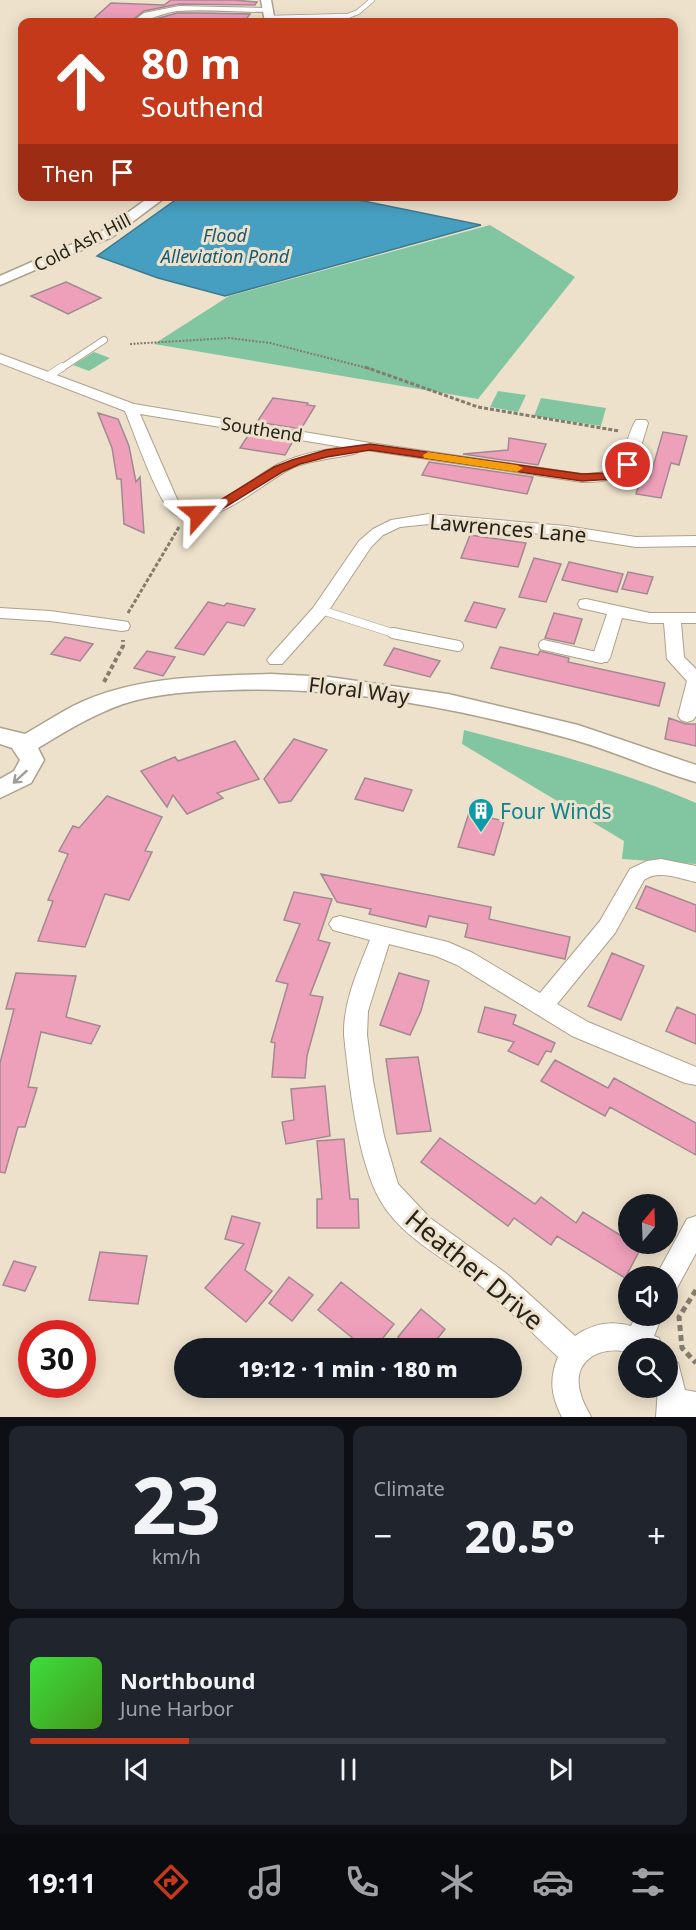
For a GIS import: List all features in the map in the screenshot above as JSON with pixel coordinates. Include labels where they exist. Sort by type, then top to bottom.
[{"type":"street","points":[[141,18],[147,13],[165,8],[268,13]]},
{"type":"street","name":"Cold Ash Hill","points":[[0,281],[107,234],[154,201]]},
{"type":"street","name":"Southend","points":[[0,358],[131,408],[370,447],[594,478],[610,477],[623,470],[630,460],[639,429]]},
{"type":"street","points":[[131,408],[170,501],[177,510],[186,515],[215,509],[278,470],[296,462],[326,453],[370,447]]},
{"type":"street","name":"Lawrences Lane","points":[[276,660],[321,610],[371,538],[386,528],[408,521],[429,519],[566,531],[636,542],[696,541]]},
{"type":"street","points":[[586,604],[672,620],[696,618]]},
{"type":"street","points":[[601,658],[616,611]]},
{"type":"street","points":[[0,613],[50,616],[122,626]]},
{"type":"street","points":[[672,620],[676,658],[696,680],[687,716]]},
{"type":"street","name":"Floral Way","points":[[25,745],[91,707],[121,697],[165,688],[207,683],[271,681],[330,684],[448,702],[578,733],[696,774]]},
{"type":"street","points":[[0,736],[17,740],[25,745],[32,760],[29,769],[14,784],[0,789]]},
{"type":"street","points":[[543,1005],[596,946],[624,902],[634,878],[641,871],[653,868],[696,874]]},
{"type":"street","points":[[340,924],[440,948],[465,959],[580,1029],[693,1076]]},
{"type":"street","name":"Heather Drive","points":[[382,935],[359,999],[355,1024],[356,1047],[380,1171],[388,1191],[427,1234],[484,1272],[574,1354]]},
{"type":"street","points":[[675,1266],[696,1228]]},
{"type":"street","points":[[577,1417],[567,1393],[566,1372],[574,1354],[586,1342],[602,1335],[620,1335],[627,1338]]},
{"type":"lane","points":[[268,13],[348,16],[358,12],[372,0]]},
{"type":"lane","points":[[47,377],[104,340]]},
{"type":"lane","points":[[321,610],[392,634],[436,644],[458,646]]},
{"type":"lane","points":[[544,645],[601,658]]},
{"type":"path","points":[[130,344],[229,338],[270,344],[372,369],[478,407],[639,429]]},
{"type":"path","points":[[91,707],[86,693],[103,690],[104,677],[123,646],[122,626],[186,515]]},
{"type":"path","points":[[696,1290],[679,1317],[682,1348],[696,1363]]},
{"type":"green space","points":[[490,225],[575,277],[478,399],[154,344],[229,296]]},
{"type":"green space","points":[[94,352],[110,358],[89,371],[73,365]]},
{"type":"green space","points":[[498,391],[526,395],[518,412],[490,407]]},
{"type":"green space","points":[[541,398],[606,408],[601,426],[534,416]]},
{"type":"green space","points":[[464,730],[610,771],[696,803],[696,864],[622,859],[624,841],[462,744]]},
{"type":"water","name":"Flood Alleviation Pond","points":[[174,201],[364,201],[481,225],[225,296],[158,278],[97,256]]},
{"type":"building","points":[[171,0],[257,2],[255,5],[179,4],[144,11],[135,18],[94,18],[111,3],[164,5]]},
{"type":"building","points":[[177,13],[250,14],[247,18],[159,18]]},
{"type":"building","points":[[66,282],[101,298],[68,314],[31,296]]},
{"type":"building","points":[[273,398],[315,406],[301,429],[257,422]]},
{"type":"building","points":[[98,413],[118,419],[129,446],[136,482],[140,477],[144,533],[124,524],[121,479],[117,479],[112,448]]},
{"type":"building","points":[[663,432],[687,436],[679,465],[671,463],[661,498],[636,494],[642,475],[650,477]]},
{"type":"building","points":[[249,434],[293,441],[285,455],[240,448]]},
{"type":"building","points":[[509,438],[546,444],[538,465],[463,454],[508,450]]},
{"type":"building","points":[[429,462],[533,477],[527,494],[422,475]]},
{"type":"building","points":[[470,535],[526,543],[518,567],[461,558]]},
{"type":"building","points":[[534,558],[561,564],[546,602],[519,597]]},
{"type":"building","points":[[569,562],[623,574],[617,592],[562,580]]},
{"type":"building","points":[[628,572],[653,577],[647,594],[622,589]]},
{"type":"building","points":[[208,602],[224,606],[227,603],[255,609],[244,626],[227,622],[204,655],[175,648]]},
{"type":"building","points":[[474,602],[505,609],[496,628],[465,621]]},
{"type":"building","points":[[554,613],[582,619],[574,644],[545,638]]},
{"type":"building","points":[[65,637],[93,644],[80,661],[51,654]]},
{"type":"building","points":[[500,647],[538,655],[540,651],[569,658],[568,662],[665,683],[659,706],[491,668]]},
{"type":"building","points":[[394,648],[440,661],[430,677],[384,665]]},
{"type":"building","points":[[147,651],[175,657],[163,676],[134,668]]},
{"type":"building","points":[[669,718],[686,724],[696,724],[696,746],[665,739]]},
{"type":"building","points":[[294,739],[327,750],[291,801],[279,803],[264,779]]},
{"type":"building","points":[[235,741],[259,779],[217,793],[223,798],[187,814],[173,795],[167,807],[141,771],[175,757],[178,761]]},
{"type":"building","points":[[365,778],[412,790],[403,811],[355,799]]},
{"type":"building","points":[[107,796],[162,817],[145,851],[152,852],[129,900],[105,894],[85,947],[38,941],[53,901],[48,900],[68,854],[59,851],[73,826],[79,828]]},
{"type":"building","name":"Four Winds","points":[[469,813],[504,821],[494,855],[458,847]]},
{"type":"building","points":[[321,874],[491,907],[489,919],[570,937],[565,959],[465,937],[468,924],[429,916],[426,927],[369,914],[371,909],[337,902]]},
{"type":"building","points":[[646,886],[696,905],[696,932],[636,908]]},
{"type":"building","points":[[294,892],[332,899],[318,940],[330,943],[310,995],[323,997],[307,1056],[305,1078],[272,1077],[275,1043],[271,1042],[288,984],[276,981],[300,924],[284,920]]},
{"type":"building","points":[[612,953],[644,966],[621,1020],[588,1006]]},
{"type":"building","points":[[16,973],[76,976],[66,1017],[100,1026],[91,1044],[41,1032],[28,1087],[37,1088],[25,1127],[18,1127],[5,1173],[0,1172],[0,1063],[14,1009],[6,1009]]},
{"type":"building","points":[[399,973],[429,981],[421,1011],[410,1035],[380,1025]]},
{"type":"building","points":[[485,1007],[516,1015],[513,1024],[555,1043],[551,1052],[546,1051],[538,1065],[508,1051],[514,1042],[478,1032]]},
{"type":"building","points":[[677,1007],[696,1015],[696,1044],[666,1031]]},
{"type":"building","points":[[418,1057],[431,1131],[397,1134],[386,1059]]},
{"type":"building","points":[[555,1060],[608,1088],[614,1078],[696,1123],[696,1155],[610,1107],[605,1116],[541,1081]]},
{"type":"building","points":[[325,1086],[330,1136],[286,1144],[282,1122],[294,1120],[291,1089]]},
{"type":"building","points":[[440,1138],[535,1204],[541,1197],[576,1223],[583,1212],[618,1234],[618,1254],[638,1254],[631,1266],[618,1266],[618,1274],[557,1236],[551,1245],[514,1218],[508,1226],[421,1162]]},
{"type":"building","points":[[344,1139],[350,1199],[358,1199],[359,1228],[317,1228],[317,1199],[322,1199],[317,1141]]},
{"type":"building","points":[[232,1216],[260,1223],[245,1270],[272,1291],[246,1322],[205,1288],[244,1244],[225,1239]]},
{"type":"building","points":[[100,1252],[147,1256],[138,1304],[89,1300]]},
{"type":"building","points":[[14,1261],[36,1267],[25,1291],[3,1285]]},
{"type":"building","points":[[289,1277],[313,1295],[292,1321],[269,1303]]},
{"type":"building","points":[[341,1282],[394,1324],[383,1338],[353,1338],[318,1310]]},
{"type":"building","points":[[421,1309],[445,1329],[438,1338],[398,1337]]},
{"type":"slow traffic","points":[[428,455],[517,468]]},
{"type":"place","name":"Four Winds","points":[[481,834]]},
{"type":"route","points":[[199,514],[215,509],[278,470],[306,458],[370,447],[582,478],[610,477],[628,465]]}]
